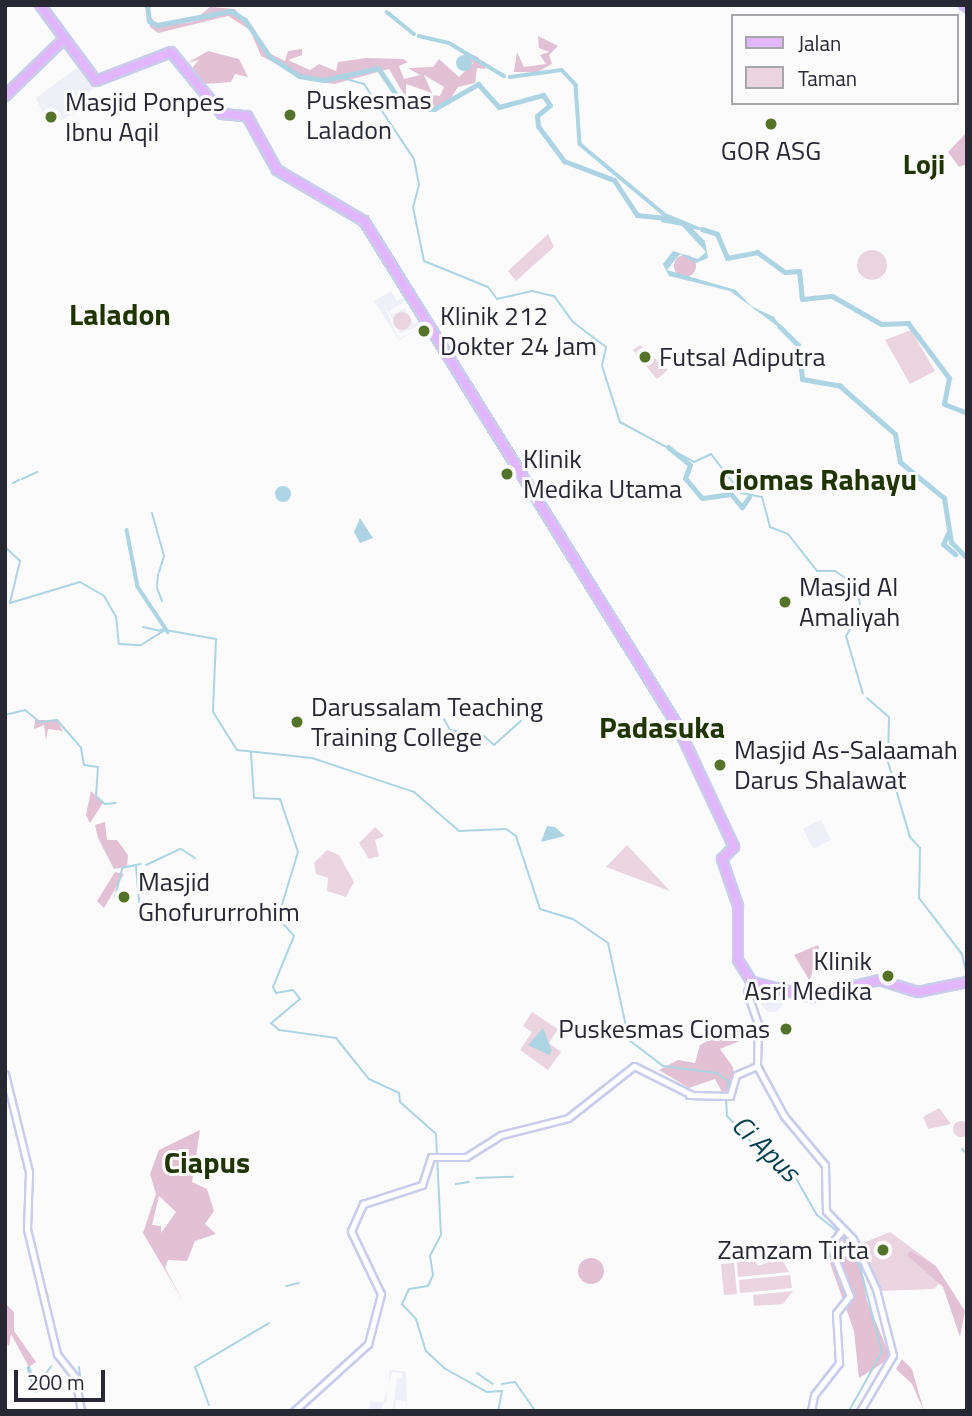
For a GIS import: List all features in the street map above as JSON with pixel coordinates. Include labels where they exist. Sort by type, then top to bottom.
[{"type":"main road","points":[[40,5],[62,40],[101,82],[171,52],[222,114],[247,116],[278,170],[364,221],[676,723],[734,847],[722,859],[738,906],[738,957],[754,981],[811,997],[879,980],[918,992],[967,982]]},
{"type":"main road","points":[[5,96],[62,40]]},
{"type":"street","points":[[754,981],[747,992],[758,1024],[757,1066],[784,1116],[825,1166],[825,1208],[842,1229],[876,1289],[893,1355],[860,1411]]},
{"type":"street","points":[[294,1411],[368,1344],[381,1292],[353,1242],[351,1221],[365,1203],[422,1185],[433,1156],[441,1154],[467,1157],[501,1135],[568,1118],[620,1077],[639,1066],[692,1095],[728,1097],[736,1075],[757,1066]]},
{"type":"street","points":[[5,1074],[29,1172],[27,1227],[57,1354],[75,1377],[81,1411]]},
{"type":"street","points":[[811,1411],[814,1395],[838,1365],[836,1313],[850,1298],[845,1271],[830,1246],[842,1229]]},
{"type":"shaded area","points":[[145,5],[154,22],[166,25],[192,22],[210,7],[235,9],[269,53],[285,61],[288,51],[302,49],[302,55],[288,60],[310,70],[319,64],[336,71],[338,62],[366,58],[403,59],[408,62],[399,66],[404,79],[420,75],[408,68],[433,67],[439,59],[459,77],[473,63],[458,49],[478,57],[486,69],[477,68],[475,83],[458,87],[447,104],[430,107],[430,95],[440,96],[444,87],[424,75],[432,93],[406,84],[406,98],[389,69],[334,84],[309,80],[261,56],[250,30],[228,16],[158,33],[150,27]]},
{"type":"shaded area","points":[[538,36],[558,46],[549,55],[552,64],[537,72],[514,72],[517,52],[524,67],[546,64],[540,55],[549,52],[539,48]]},
{"type":"shaded area","points":[[208,51],[239,59],[248,77],[235,74],[231,82],[205,84],[192,68],[199,60],[187,63]]},
{"type":"shaded area","points":[[77,68],[93,89],[82,98],[87,107],[49,126],[36,98]]},
{"type":"shaded area","points":[[967,132],[967,164],[959,167],[948,152]]},
{"type":"shaded area","points":[[685,255],[693,258],[696,266],[693,274],[685,277],[677,274],[674,266],[677,258]]},
{"type":"shaded area","points":[[391,291],[397,301],[406,296],[424,325],[399,340],[374,301]],"holes":[[[407,300],[419,321],[414,324],[405,308],[392,315],[389,311]],[[383,303],[401,333],[423,325],[399,339]]]},
{"type":"shaded area","points":[[35,720],[57,720],[63,731],[48,729],[46,740],[44,725],[34,729]]},
{"type":"shaded area","points":[[91,791],[103,803],[90,823],[86,815]]},
{"type":"shaded area","points":[[821,820],[831,840],[813,849],[803,829]]},
{"type":"shaded area","points":[[105,822],[107,840],[117,840],[128,855],[127,867],[114,869],[98,838],[95,825]]},
{"type":"shaded area","points":[[115,872],[124,874],[104,908],[97,901]]},
{"type":"shaded area","points":[[818,945],[826,966],[813,968],[810,981],[794,955]]},
{"type":"shaded area","points":[[772,990],[780,993],[783,1001],[780,1009],[772,1012],[764,1009],[761,1001],[764,993]]},
{"type":"shaded area","points":[[732,1028],[740,1041],[720,1049],[733,1067],[734,1091],[722,1092],[715,1079],[689,1088],[659,1070],[678,1060],[695,1063],[700,1045]]},
{"type":"shaded area","points":[[200,1130],[192,1182],[207,1189],[214,1211],[205,1224],[216,1234],[195,1241],[187,1261],[168,1260],[165,1268],[183,1301],[143,1233],[156,1194],[150,1174],[159,1150]],"holes":[[[159,1196],[176,1212],[161,1233],[161,1226],[152,1225]]]},
{"type":"shaded area","points":[[846,1233],[858,1251],[867,1301],[891,1358],[859,1378],[854,1331],[830,1263],[850,1254],[842,1240]]},
{"type":"shaded area","points":[[911,1251],[936,1266],[965,1311],[960,1337],[943,1287],[907,1255]]},
{"type":"shaded area","points":[[591,1258],[600,1262],[604,1271],[600,1280],[591,1284],[582,1280],[578,1271],[582,1262]]},
{"type":"shaded area","points":[[7,1305],[14,1312],[14,1331],[36,1362],[29,1367],[11,1334],[9,1346],[5,1342]]},
{"type":"shaded area","points":[[902,1359],[912,1369],[924,1411],[912,1384],[896,1369]]},
{"type":"shaded area","points":[[390,1370],[406,1372],[407,1411],[406,1401],[396,1400],[395,1410],[400,1411],[369,1411],[370,1401],[384,1403],[382,1409],[393,1409],[397,1378],[402,1379],[402,1373],[392,1372],[388,1387]]},
{"type":"green space","points":[[548,234],[554,247],[516,281],[508,271]]},
{"type":"green space","points":[[872,250],[882,255],[887,265],[882,275],[872,280],[862,275],[857,265],[862,255]]},
{"type":"green space","points":[[402,312],[408,315],[411,321],[408,327],[402,330],[396,327],[393,321],[396,315]]},
{"type":"green space","points":[[911,330],[935,371],[910,384],[885,340]]},
{"type":"green space","points":[[640,345],[668,370],[657,379],[633,350]]},
{"type":"green space","points":[[375,827],[384,836],[375,840],[379,856],[369,859],[359,843]]},
{"type":"green space","points":[[627,845],[670,891],[606,867]]},
{"type":"green space","points":[[327,850],[339,855],[354,882],[346,897],[327,891],[328,878],[316,874],[314,863]]},
{"type":"green space","points":[[532,1012],[558,1029],[549,1043],[561,1052],[548,1070],[520,1050],[532,1032],[523,1026]]},
{"type":"green space","points":[[939,1108],[951,1124],[928,1129],[923,1117]]},
{"type":"green space","points":[[961,1121],[967,1123],[967,1135],[961,1137],[955,1135],[953,1129],[955,1123]]},
{"type":"green space","points":[[890,1232],[932,1263],[943,1279],[934,1289],[880,1291],[873,1284],[858,1245]]},
{"type":"green space","points":[[781,1258],[789,1272],[738,1277],[737,1262],[755,1260],[758,1266]]},
{"type":"green space","points":[[734,1263],[737,1294],[724,1295],[721,1264]]},
{"type":"green space","points":[[790,1275],[792,1288],[740,1293],[739,1280]]},
{"type":"green space","points":[[793,1291],[783,1304],[754,1306],[753,1295]]},
{"type":"water","points":[[464,55],[472,63],[464,71],[456,63]]},
{"type":"water","points":[[663,212],[711,232],[693,229],[705,241],[708,258],[696,263],[680,254],[667,270],[736,290],[751,306],[774,317],[784,331],[730,291],[669,276],[663,264],[673,251],[698,259],[706,252],[682,226],[661,222]]},
{"type":"water","points":[[280,486],[286,486],[291,494],[289,500],[280,502],[275,497],[275,491]]},
{"type":"water","points":[[360,518],[373,538],[360,543],[354,532]]},
{"type":"water","points":[[547,826],[555,827],[565,836],[541,842]]},
{"type":"water","points":[[543,1028],[552,1051],[549,1055],[528,1045]]},
{"type":"waterway","points":[[147,5],[149,21],[157,25],[231,11],[245,20],[270,57],[299,76],[324,80],[378,68],[398,98],[414,108],[434,109],[478,84],[499,107],[543,95],[550,105],[537,116],[538,126],[564,161],[614,180],[637,215],[668,218]]},
{"type":"waterway","points":[[387,12],[414,34]]},
{"type":"waterway","points":[[419,36],[449,43]]},
{"type":"waterway","points":[[451,44],[504,76]]},
{"type":"waterway","points":[[510,77],[562,70],[576,85],[580,144],[664,214]]},
{"type":"waterway","points":[[336,76],[364,84],[414,159],[419,185],[413,207],[424,261],[488,287],[497,299],[532,291],[554,296],[573,322],[606,347],[602,366],[620,422],[694,462],[711,454],[741,493],[762,497],[770,527],[788,534],[817,571],[835,571],[857,586],[861,610],[846,636],[863,694]]},
{"type":"waterway","points":[[702,229],[717,234],[727,258],[757,252],[785,272],[799,271],[802,299],[832,296],[881,324],[908,323],[949,378],[944,404],[967,413]]},
{"type":"waterway","points":[[779,326],[798,345],[802,379],[840,386],[895,434],[900,462],[944,498],[951,542],[967,558]]},
{"type":"waterway","points":[[668,447],[690,465],[685,478],[702,498],[731,494],[742,507],[749,497]]},
{"type":"waterway","points":[[22,479],[37,472]]},
{"type":"waterway","points":[[13,483],[19,480]]},
{"type":"waterway","points":[[152,513],[164,556],[159,572]]},
{"type":"waterway","points":[[127,530],[138,587],[168,632]]},
{"type":"waterway","points":[[948,533],[943,544],[955,554]]},
{"type":"waterway","name":"Ci Apus","points":[[5,547],[20,561],[10,603],[80,582],[104,596],[116,617],[119,644],[141,645],[165,630],[216,639],[213,712],[237,750],[312,758],[414,792],[459,831],[506,829],[516,836],[540,909],[573,919],[608,943],[629,1040],[663,1066],[717,1073],[728,1081],[728,1093]]},
{"type":"waterway","points":[[157,586],[158,574]]},
{"type":"waterway","points":[[157,588],[162,601]]},
{"type":"waterway","points":[[143,627],[160,631]]},
{"type":"waterway","name":"Ciapus","points":[[160,630],[166,629]]},
{"type":"waterway","points":[[867,698],[889,717],[888,762],[910,837],[920,848],[919,898],[962,954],[967,975]]},
{"type":"waterway","points":[[5,715],[25,710],[40,722],[57,720],[81,748],[84,765],[98,767],[96,796],[105,804],[116,803]]},
{"type":"waterway","points":[[444,719],[450,730],[484,736],[494,745],[521,721]]},
{"type":"waterway","points":[[251,753],[254,798],[280,799],[298,852],[278,918],[294,936],[273,987],[276,993],[293,990],[300,999],[271,1023],[279,1030],[336,1038],[369,1079],[399,1093],[400,1102],[436,1134],[441,1235],[430,1256],[433,1275],[428,1286],[409,1289],[402,1304],[416,1319],[426,1351],[444,1368],[487,1392],[502,1391],[498,1411]]},
{"type":"waterway","points":[[146,865],[181,849],[195,858]]},
{"type":"waterway","points":[[115,897],[122,868],[141,864]]},
{"type":"waterway","points":[[136,866],[139,903]]},
{"type":"waterway","name":"Ci Apus","points":[[726,1098],[727,1116],[756,1147],[789,1166],[817,1215],[838,1232]]},
{"type":"waterway","points":[[962,1149],[967,1154]]},
{"type":"waterway","points":[[476,1178],[513,1177]]},
{"type":"waterway","points":[[456,1184],[469,1182]]},
{"type":"waterway","name":"Ci Apus","points":[[843,1235],[860,1267],[882,1352],[849,1411]]},
{"type":"waterway","points":[[286,1286],[299,1283]]},
{"type":"waterway","points":[[209,1405],[195,1367],[269,1323]]},
{"type":"waterway","points":[[36,1387],[51,1366]]},
{"type":"waterway","points":[[79,1367],[84,1411]]},
{"type":"waterway","points":[[29,1368],[36,1391]]},
{"type":"waterway","points":[[477,1373],[493,1384]]},
{"type":"waterway","points":[[502,1384],[515,1382],[534,1409]]},
{"type":"place","name":"Puskesmas Laladon","points":[[290,115]]},
{"type":"place","name":"Masjid Ponpes Ibnu Aqil","points":[[51,117]]},
{"type":"place","name":"GOR ASG","points":[[771,124]]},
{"type":"place","name":"Klinik 212 Dokter 24 Jam","points":[[424,331]]},
{"type":"place","name":"Futsal Adiputra","points":[[645,357]]},
{"type":"place","name":"Klinik Medika Utama","points":[[507,474]]},
{"type":"place","name":"Masjid Al Amaliyah","points":[[785,602]]},
{"type":"place","name":"Darussalam Teaching Training College","points":[[297,722]]},
{"type":"place","name":"Masjid As-Salaamah Darus Shalawat","points":[[720,765]]},
{"type":"place","name":"Masjid Ghofururrohim","points":[[124,897]]},
{"type":"place","name":"Klinik Asri Medika","points":[[888,976]]},
{"type":"place","name":"Puskesmas Ciomas","points":[[786,1029]]},
{"type":"place","name":"Zamzam Tirta","points":[[883,1250]]},
{"type":"district","name":"Loji","points":[[924,164]]},
{"type":"district","name":"Laladon","points":[[120,314]]},
{"type":"district","name":"Ciomas Rahayu","points":[[818,479]]},
{"type":"district","name":"Padasuka","points":[[662,727]]},
{"type":"district","name":"Ciapus","points":[[207,1162]]}]
